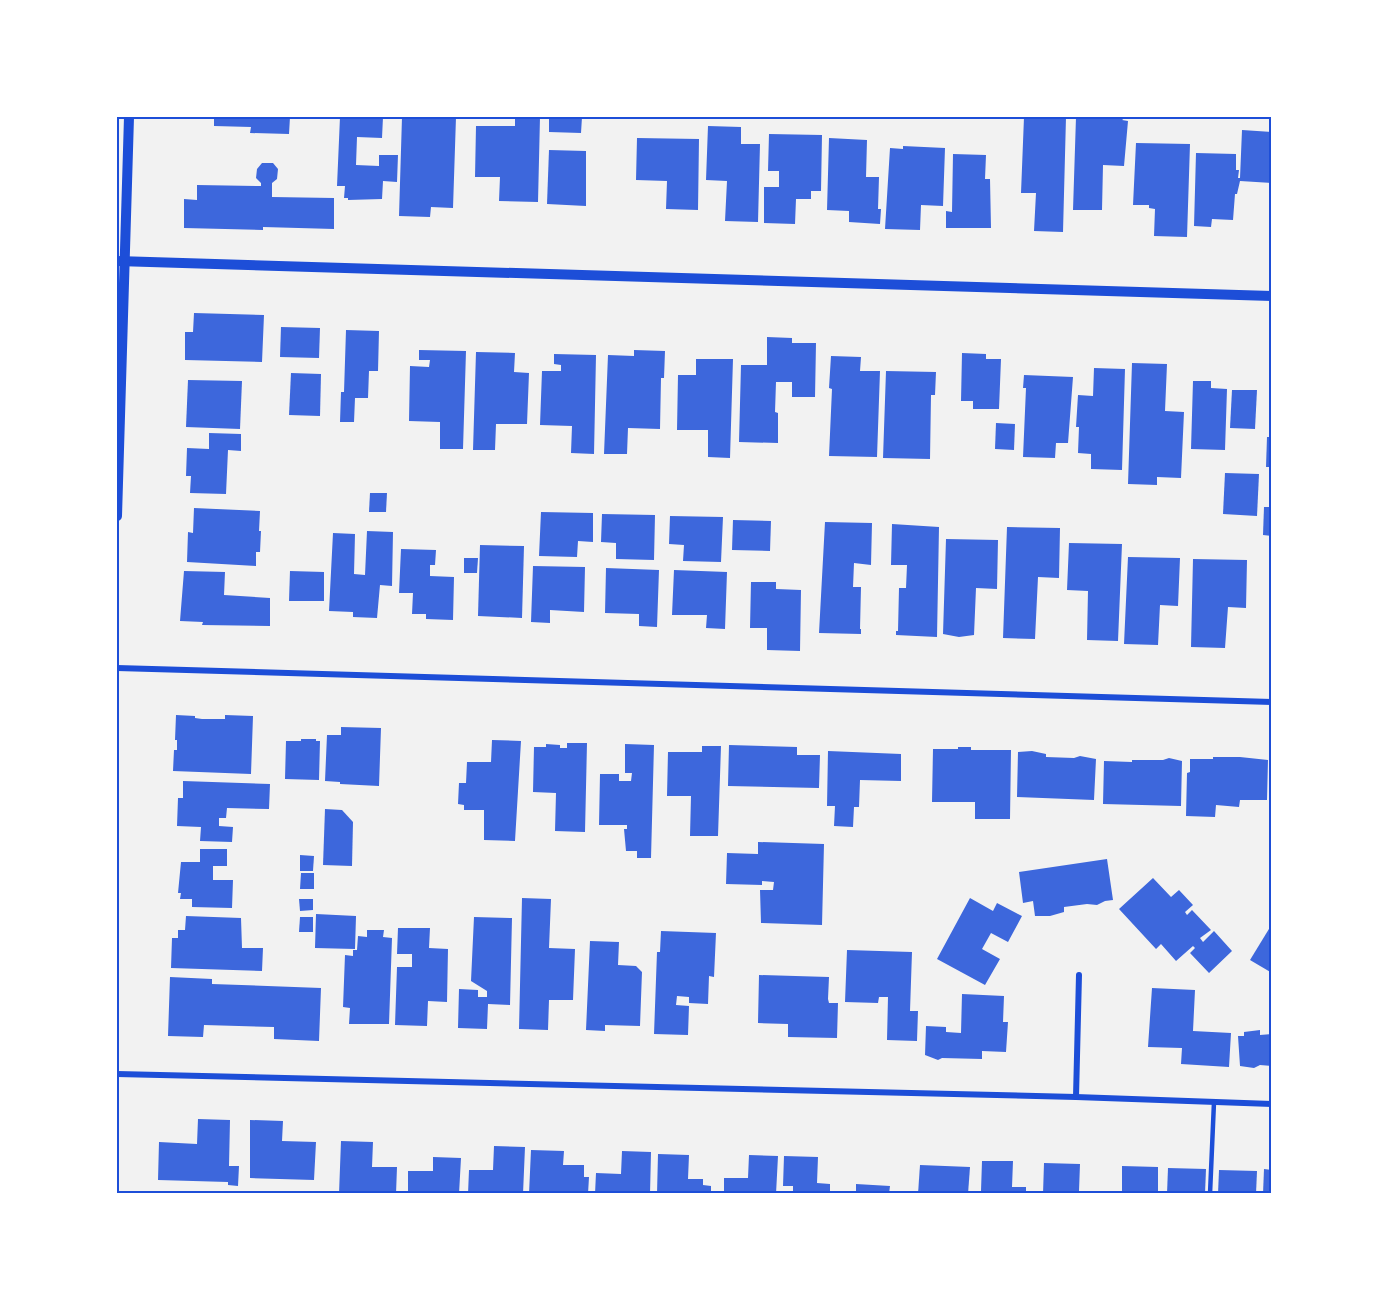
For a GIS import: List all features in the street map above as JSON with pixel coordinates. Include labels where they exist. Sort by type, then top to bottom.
[{"type":"street","points":[[117,516],[121,261],[129,117]]},
{"type":"street","points":[[121,261],[1272,296]]},
{"type":"street","points":[[117,668],[1272,702]]},
{"type":"street","points":[[1077,1097],[1079,975]]},
{"type":"street","points":[[117,1074],[1077,1097],[1272,1104]]},
{"type":"lane","points":[[1210,1194],[1214,1101]]},
{"type":"building","points":[[214,117],[290,117],[289,134],[250,133],[251,127],[214,126]]},
{"type":"building","points":[[340,117],[383,117],[382,138],[357,137],[356,165],[379,166],[379,155],[398,155],[397,182],[383,181],[382,199],[348,200],[344,198],[345,186],[337,186]]},
{"type":"building","points":[[402,117],[456,117],[453,208],[431,207],[430,217],[399,216]]},
{"type":"building","points":[[515,117],[540,117],[538,202],[499,201],[500,177],[475,177],[476,126],[515,126]]},
{"type":"building","points":[[549,117],[582,117],[581,133],[549,132]]},
{"type":"building","points":[[1024,117],[1066,117],[1063,232],[1034,231],[1036,193],[1021,193]]},
{"type":"building","points":[[1076,117],[1126,117],[1122,120],[1128,121],[1124,166],[1103,165],[1102,210],[1073,210]]},
{"type":"building","points":[[708,126],[741,127],[741,144],[760,144],[758,222],[725,221],[727,181],[706,180]]},
{"type":"building","points":[[1242,130],[1272,132],[1272,183],[1240,181],[1237,194],[1235,194],[1233,220],[1212,219],[1211,227],[1194,226],[1196,153],[1236,154],[1236,170],[1239,170],[1238,178],[1240,178]]},
{"type":"building","points":[[769,134],[822,135],[821,191],[811,191],[811,199],[796,199],[795,224],[764,223],[764,187],[779,187],[779,171],[768,171]]},
{"type":"building","points":[[637,138],[699,139],[698,210],[666,209],[667,181],[636,180]]},
{"type":"building","points":[[829,138],[867,140],[866,177],[879,177],[880,224],[849,222],[849,211],[827,210]]},
{"type":"building","points":[[1136,143],[1190,144],[1187,237],[1154,236],[1155,209],[1149,208],[1149,205],[1133,205]]},
{"type":"building","points":[[903,146],[945,148],[943,206],[921,205],[920,230],[885,229],[890,148],[903,149]]},
{"type":"building","points":[[549,150],[586,151],[586,206],[547,204]]},
{"type":"building","points":[[953,154],[986,155],[985,179],[990,179],[991,228],[946,228],[946,211],[952,212]]},
{"type":"building","points":[[262,163],[273,163],[278,169],[277,179],[272,183],[272,197],[334,198],[334,229],[184,228],[184,199],[197,200],[197,185],[261,186],[256,178],[257,169]]},
{"type":"building","points":[[194,313],[264,315],[262,362],[185,360],[185,332],[193,332]]},
{"type":"building","points":[[281,327],[320,328],[319,358],[280,357]]},
{"type":"building","points":[[346,330],[379,331],[378,371],[369,371],[368,398],[355,398],[354,422],[340,422],[341,392],[344,392]]},
{"type":"building","points":[[767,337],[792,338],[792,343],[816,343],[815,397],[792,397],[792,382],[776,382],[775,412],[778,413],[778,443],[739,442],[741,365],[767,365]]},
{"type":"building","points":[[419,350],[466,351],[463,449],[440,449],[440,422],[409,421],[410,366],[429,367],[430,360],[419,360]]},
{"type":"building","points":[[634,350],[665,351],[664,378],[661,378],[660,429],[628,428],[627,454],[604,454],[608,355],[634,356]]},
{"type":"building","points":[[476,352],[515,353],[514,372],[529,373],[527,424],[496,424],[495,450],[473,450]]},
{"type":"building","points":[[962,353],[986,354],[986,359],[1001,359],[999,409],[973,409],[973,401],[961,401]]},
{"type":"building","points":[[554,354],[596,355],[594,454],[571,453],[572,426],[540,425],[542,371],[561,371],[561,365],[554,364]]},
{"type":"building","points":[[831,356],[861,357],[860,371],[880,371],[877,457],[829,456]]},
{"type":"building","points":[[696,359],[733,359],[730,458],[708,457],[708,430],[677,430],[678,375],[696,375]]},
{"type":"building","points":[[1132,363],[1167,364],[1165,411],[1184,412],[1181,478],[1157,477],[1157,485],[1128,484]]},
{"type":"building","points":[[1094,368],[1125,369],[1122,470],[1091,469],[1091,454],[1078,453],[1079,427],[1076,427],[1078,395],[1093,396]]},
{"type":"building","points":[[886,371],[936,372],[935,395],[931,395],[930,459],[883,458]]},
{"type":"building","points":[[291,373],[321,374],[320,416],[289,415]]},
{"type":"building","points":[[1024,375],[1073,377],[1068,443],[1056,443],[1055,458],[1023,457],[1026,388],[1023,388]]},
{"type":"building","points":[[188,380],[242,381],[240,429],[186,427]]},
{"type":"building","points":[[1193,381],[1211,381],[1211,388],[1227,389],[1225,450],[1191,449]]},
{"type":"building","points":[[1232,390],[1257,390],[1255,429],[1230,428]]},
{"type":"building","points":[[996,423],[1015,424],[1014,450],[995,449]]},
{"type":"building","points":[[209,433],[241,434],[241,451],[228,450],[226,494],[190,493],[191,476],[186,476],[187,448],[209,449]]},
{"type":"building","points":[[1267,437],[1272,437],[1272,467],[1266,467]]},
{"type":"building","points":[[1225,473],[1259,474],[1257,516],[1223,514]]},
{"type":"building","points":[[370,493],[387,493],[386,512],[369,512]]},
{"type":"building","points":[[1264,507],[1272,507],[1272,536],[1263,535]]},
{"type":"building","points":[[194,508],[260,511],[260,552],[256,552],[256,566],[187,562],[188,532],[193,533]]},
{"type":"building","points":[[541,512],[593,513],[593,542],[578,541],[577,557],[539,556]]},
{"type":"building","points":[[602,514],[655,515],[654,560],[616,559],[616,543],[601,542]]},
{"type":"building","points":[[670,516],[723,517],[721,562],[683,561],[684,545],[669,544]]},
{"type":"building","points":[[733,520],[771,521],[770,551],[732,550]]},
{"type":"building","points":[[825,522],[872,523],[871,565],[854,563],[853,587],[861,587],[861,634],[819,633]]},
{"type":"building","points":[[892,524],[939,527],[937,637],[896,635],[899,588],[906,588],[907,565],[891,565]]},
{"type":"building","points":[[1007,527],[1060,528],[1059,578],[1038,577],[1035,639],[1003,638]]},
{"type":"building","points":[[367,531],[393,532],[392,586],[380,585],[377,618],[353,617],[353,612],[329,611],[333,533],[355,534],[354,574],[365,575]]},
{"type":"building","points":[[946,539],[998,540],[997,589],[976,588],[974,635],[959,637],[943,634]]},
{"type":"building","points":[[1069,543],[1122,544],[1118,641],[1087,640],[1088,591],[1067,590]]},
{"type":"building","points":[[480,545],[524,546],[522,618],[478,616]]},
{"type":"building","points":[[401,549],[436,550],[435,565],[430,565],[430,576],[454,577],[453,620],[426,619],[426,614],[412,614],[413,593],[399,593]]},
{"type":"building","points":[[1128,557],[1180,558],[1178,606],[1160,605],[1158,645],[1124,644]]},
{"type":"building","points":[[464,558],[478,558],[477,573],[464,573]]},
{"type":"building","points":[[1193,559],[1247,560],[1246,608],[1228,607],[1225,648],[1191,647]]},
{"type":"building","points":[[533,566],[585,567],[584,612],[550,610],[550,623],[531,622]]},
{"type":"building","points":[[606,568],[659,570],[657,627],[639,626],[639,614],[605,613]]},
{"type":"building","points":[[674,570],[727,572],[725,629],[706,628],[707,615],[672,615]]},
{"type":"building","points":[[184,571],[225,572],[224,595],[270,598],[270,626],[202,625],[203,622],[180,621]]},
{"type":"building","points":[[290,571],[324,572],[324,601],[289,601]]},
{"type":"building","points":[[751,582],[776,582],[776,589],[801,590],[800,651],[767,650],[767,628],[750,628]]},
{"type":"building","points":[[176,715],[195,716],[195,718],[202,719],[225,719],[225,715],[253,716],[251,774],[173,771],[174,750],[177,750]]},
{"type":"building","points":[[341,727],[381,728],[379,786],[325,781],[327,735],[341,735]]},
{"type":"building","points":[[301,739],[320,741],[319,780],[285,779],[286,741],[301,741]]},
{"type":"building","points":[[492,740],[521,741],[515,841],[484,840],[484,810],[464,810],[464,805],[458,804],[459,783],[466,783],[467,762],[491,762]]},
{"type":"building","points":[[567,743],[587,743],[585,832],[555,831],[556,793],[533,792],[534,747],[546,747],[546,744],[567,748]]},
{"type":"building","points":[[625,744],[654,745],[651,858],[637,858],[637,851],[626,851],[624,829],[627,829],[627,825],[599,825],[600,774],[619,774],[619,781],[631,781],[632,773],[625,773]]},
{"type":"building","points":[[729,745],[797,747],[797,755],[820,755],[819,788],[728,786]]},
{"type":"building","points":[[702,746],[721,746],[718,836],[690,836],[691,796],[667,796],[668,752],[702,752]]},
{"type":"building","points":[[958,747],[971,747],[971,750],[1011,750],[1010,819],[975,819],[975,802],[932,802],[933,749],[958,749]]},
{"type":"building","points":[[828,751],[901,754],[901,781],[860,780],[859,807],[854,807],[853,827],[834,826],[835,806],[827,806]]},
{"type":"building","points":[[1032,751],[1046,754],[1046,757],[1074,758],[1080,756],[1096,759],[1094,800],[1017,797],[1018,752]]},
{"type":"building","points":[[1213,757],[1268,760],[1267,800],[1240,800],[1239,807],[1216,805],[1215,817],[1186,816],[1187,773],[1190,772],[1190,759],[1213,759]]},
{"type":"building","points":[[1169,758],[1182,761],[1181,806],[1103,804],[1104,761],[1132,762],[1132,760]]},
{"type":"building","points":[[183,781],[270,784],[269,809],[227,808],[226,818],[219,818],[219,826],[233,827],[232,842],[200,841],[201,827],[177,826],[178,798],[183,798]]},
{"type":"building","points":[[325,809],[342,810],[353,822],[352,866],[323,865]]},
{"type":"building","points":[[758,842],[824,844],[822,925],[761,923],[760,890],[773,890],[774,882],[762,881],[762,885],[726,884],[727,853],[758,854]]},
{"type":"building","points":[[200,849],[227,849],[227,866],[213,866],[213,880],[233,880],[232,908],[192,907],[192,899],[180,899],[181,893],[178,893],[181,862],[200,862]]},
{"type":"building","points":[[300,855],[314,856],[313,871],[300,871]]},
{"type":"building","points":[[1107,859],[1113,900],[1097,905],[1064,907],[1064,912],[1050,916],[1035,916],[1033,901],[1023,903],[1019,872]]},
{"type":"building","points":[[301,873],[314,873],[314,889],[300,889]]},
{"type":"building","points":[[1153,878],[1171,897],[1179,890],[1193,905],[1185,912],[1187,915],[1192,910],[1211,930],[1200,938],[1203,942],[1214,931],[1232,951],[1209,973],[1190,953],[1195,948],[1193,946],[1176,961],[1161,944],[1156,949],[1119,909]]},
{"type":"building","points":[[522,898],[551,899],[549,948],[575,949],[573,1000],[549,1000],[548,1030],[519,1029]]},
{"type":"building","points":[[970,898],[993,911],[997,903],[1022,916],[1008,942],[991,933],[982,949],[1000,959],[985,985],[937,959]]},
{"type":"building","points":[[299,899],[313,899],[313,910],[300,911]]},
{"type":"building","points":[[316,914],[356,916],[355,949],[315,948]]},
{"type":"building","points":[[186,916],[241,918],[242,948],[263,948],[262,971],[171,968],[172,938],[178,938],[178,930],[185,930]]},
{"type":"building","points":[[300,917],[313,917],[313,932],[299,932]]},
{"type":"building","points":[[474,917],[512,918],[510,1005],[488,1004],[487,1029],[458,1028],[459,989],[478,990],[478,997],[487,997],[487,991],[471,981]]},
{"type":"building","points":[[1272,924],[1272,973],[1250,960]]},
{"type":"building","points":[[398,928],[430,928],[429,948],[448,949],[447,1002],[428,1001],[427,1026],[395,1025],[397,967],[412,967],[412,954],[397,954]]},
{"type":"building","points":[[367,930],[384,930],[383,937],[392,938],[389,1024],[349,1024],[350,1008],[343,1007],[345,955],[353,956],[353,950],[357,950],[358,936],[367,937]]},
{"type":"building","points":[[661,931],[716,933],[714,977],[709,976],[708,1004],[689,1003],[689,997],[677,996],[676,1005],[689,1006],[688,1035],[654,1034],[657,952],[660,952]]},
{"type":"building","points":[[590,941],[619,942],[618,965],[636,966],[642,972],[640,1026],[605,1025],[605,1031],[586,1030]]},
{"type":"building","points":[[847,950],[912,952],[910,1011],[918,1011],[917,1041],[887,1040],[888,997],[879,997],[878,1003],[845,1002]]},
{"type":"building","points":[[759,975],[829,977],[829,1003],[838,1003],[837,1038],[788,1037],[788,1024],[758,1023]]},
{"type":"building","points":[[170,977],[212,979],[212,984],[321,988],[319,1041],[274,1039],[274,1027],[204,1025],[203,1037],[168,1036]]},
{"type":"building","points":[[1152,988],[1195,990],[1193,1031],[1231,1033],[1229,1067],[1181,1064],[1182,1048],[1148,1047]]},
{"type":"building","points":[[962,994],[1004,996],[1003,1022],[1008,1022],[1006,1052],[982,1051],[982,1059],[942,1058],[938,1060],[925,1055],[926,1026],[946,1027],[946,1032],[961,1033]]},
{"type":"building","points":[[1260,1030],[1260,1035],[1272,1034],[1272,1066],[1260,1065],[1254,1068],[1240,1066],[1238,1036],[1244,1036],[1244,1032]]},
{"type":"building","points":[[198,1119],[230,1120],[229,1166],[239,1166],[238,1186],[228,1185],[228,1182],[158,1180],[159,1142],[197,1144]]},
{"type":"building","points":[[250,1120],[283,1121],[282,1141],[316,1142],[314,1180],[250,1178]]},
{"type":"building","points":[[341,1141],[373,1142],[372,1167],[397,1167],[396,1194],[339,1194]]},
{"type":"building","points":[[494,1146],[525,1147],[523,1194],[468,1194],[469,1170],[493,1170]]},
{"type":"building","points":[[531,1150],[564,1151],[563,1165],[584,1165],[584,1177],[589,1177],[588,1194],[529,1194]]},
{"type":"building","points":[[622,1151],[651,1152],[650,1194],[595,1194],[596,1173],[621,1174]]},
{"type":"building","points":[[658,1154],[689,1155],[688,1179],[703,1179],[703,1185],[711,1186],[711,1194],[657,1194]]},
{"type":"building","points":[[749,1155],[778,1156],[776,1194],[724,1194],[724,1178],[748,1178]]},
{"type":"building","points":[[784,1156],[818,1157],[817,1183],[830,1184],[830,1194],[793,1194],[793,1186],[783,1186]]},
{"type":"building","points":[[433,1157],[461,1158],[459,1194],[408,1194],[408,1171],[433,1171]]},
{"type":"building","points":[[982,1161],[1013,1161],[1012,1187],[1026,1187],[1026,1194],[988,1194],[988,1192],[981,1191]]},
{"type":"building","points":[[1044,1163],[1080,1164],[1079,1191],[1088,1191],[1088,1194],[1043,1194]]},
{"type":"building","points":[[920,1165],[970,1167],[968,1194],[918,1194]]},
{"type":"building","points":[[1122,1166],[1158,1167],[1158,1194],[1112,1194],[1112,1191],[1122,1191]]},
{"type":"building","points":[[1168,1168],[1206,1169],[1205,1194],[1167,1194]]},
{"type":"building","points":[[1264,1169],[1272,1170],[1272,1194],[1263,1194]]},
{"type":"building","points":[[1219,1170],[1257,1171],[1256,1194],[1218,1194]]},
{"type":"building","points":[[856,1184],[890,1186],[889,1194],[856,1194]]}]
